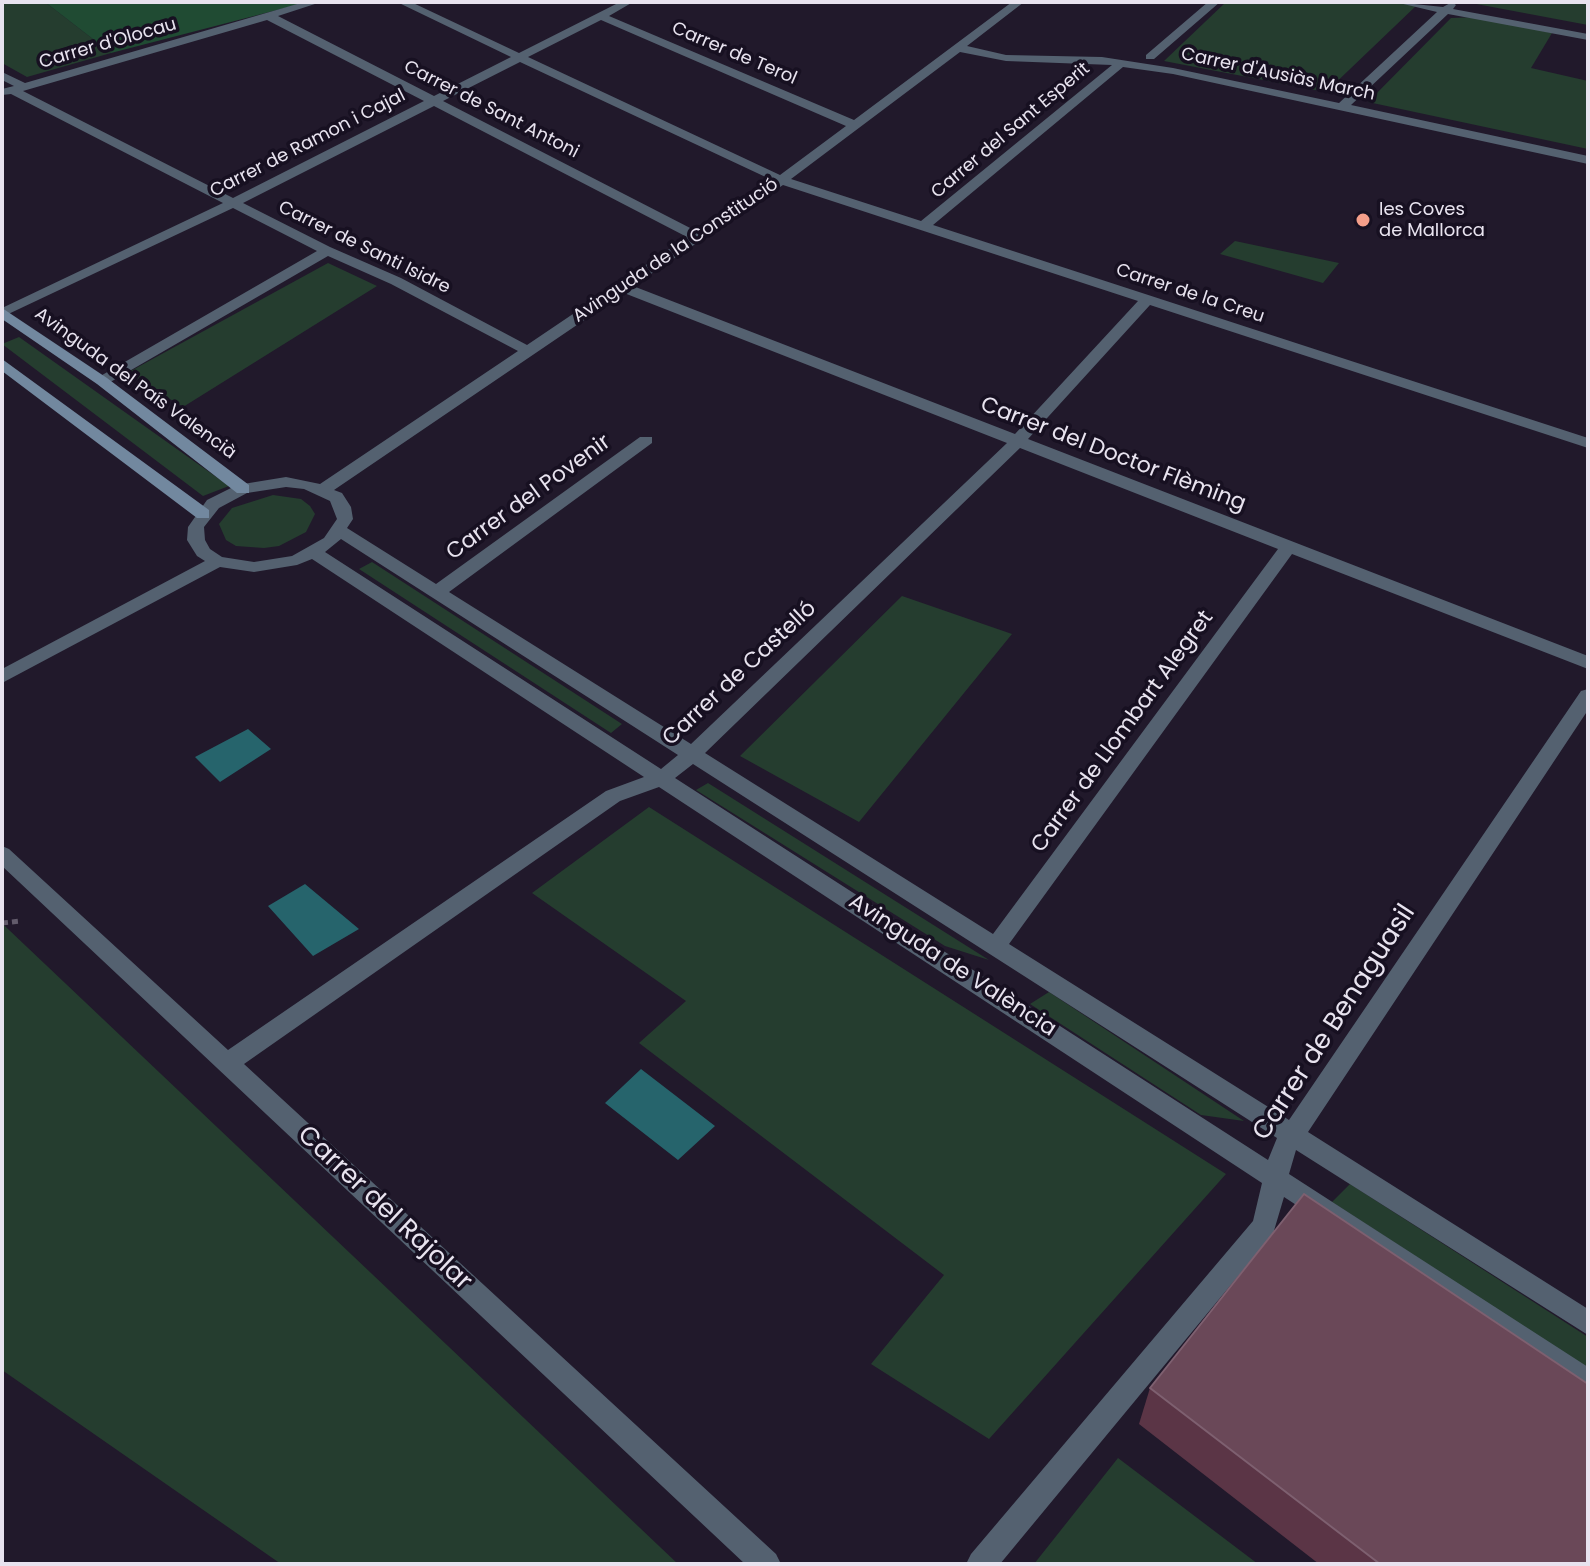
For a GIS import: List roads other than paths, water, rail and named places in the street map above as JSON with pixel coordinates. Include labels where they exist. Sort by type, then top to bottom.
[{"type":"street","name":"Carrer d'Olocau","points":[[13,90],[316,2]]},
{"type":"street","name":"Carrer de la Creu","points":[[402,2],[781,180],[1588,443]]},
{"type":"street","name":"Carrer de Ramon i Cajal","points":[[2,312],[233,203],[628,2]]},
{"type":"street","name":"Avinguda de la Constitució","points":[[324,489],[781,180],[1019,2]]},
{"type":"street","points":[[1150,57],[1215,2]]},
{"type":"street","points":[[1400,2],[1450,6],[1588,37]]},
{"type":"street","points":[[1342,107],[1450,6]]},
{"type":"street","name":"Carrer de Sant Antoni","points":[[269,16],[697,237]]},
{"type":"street","name":"Carrer de Terol","points":[[600,16],[855,125]]},
{"type":"street","name":"Carrer d'Ausiàs March","points":[[958,48],[1006,58],[1121,63],[1588,160]]},
{"type":"street","name":"Carrer del Sant Esperit","points":[[924,226],[1121,63]]},
{"type":"street","name":"Carrer de Santi Isidre","points":[[2,75],[13,90],[327,251],[396,281],[528,351]]},
{"type":"street","points":[[102,381],[327,251]]},
{"type":"street","name":"Carrer del Doctor Flèming","points":[[622,287],[1588,663]]},
{"type":"street","name":"Carrer de Castelló","points":[[227,1063],[613,796],[662,778],[693,754],[1018,441],[1148,299]]},
{"type":"street","name":"Avinguda del País Valencià","points":[[2,312],[102,381],[243,489]]},
{"type":"street","points":[[2,364],[203,514]]},
{"type":"street","name":"Carrer del Povenir","points":[[437,592],[646,440]]},
{"type":"street","points":[[286,482],[324,489],[343,507],[345,519],[340,531],[315,553],[276,566],[234,566],[217,561],[203,552],[196,540],[196,527],[203,514],[226,496],[243,489],[286,482]]},
{"type":"street","name":"Avinguda de València","points":[[340,531],[1588,1323]]},
{"type":"street","name":"Carrer de Llombart Alegret","points":[[996,946],[1288,547]]},
{"type":"street","name":"Avinguda de València","points":[[315,553],[1588,1382]]},
{"type":"street","points":[[2,677],[217,561]]},
{"type":"street","name":"Carrer de Benaguasil","points":[[981,1564],[1264,1226],[1283,1149],[1588,695]]},
{"type":"street","name":"Carrer del Rajolar","points":[[2,854],[766,1564]]},
{"type":"place","name":"les Coves de Mallorca","points":[[1363,220]]}]
